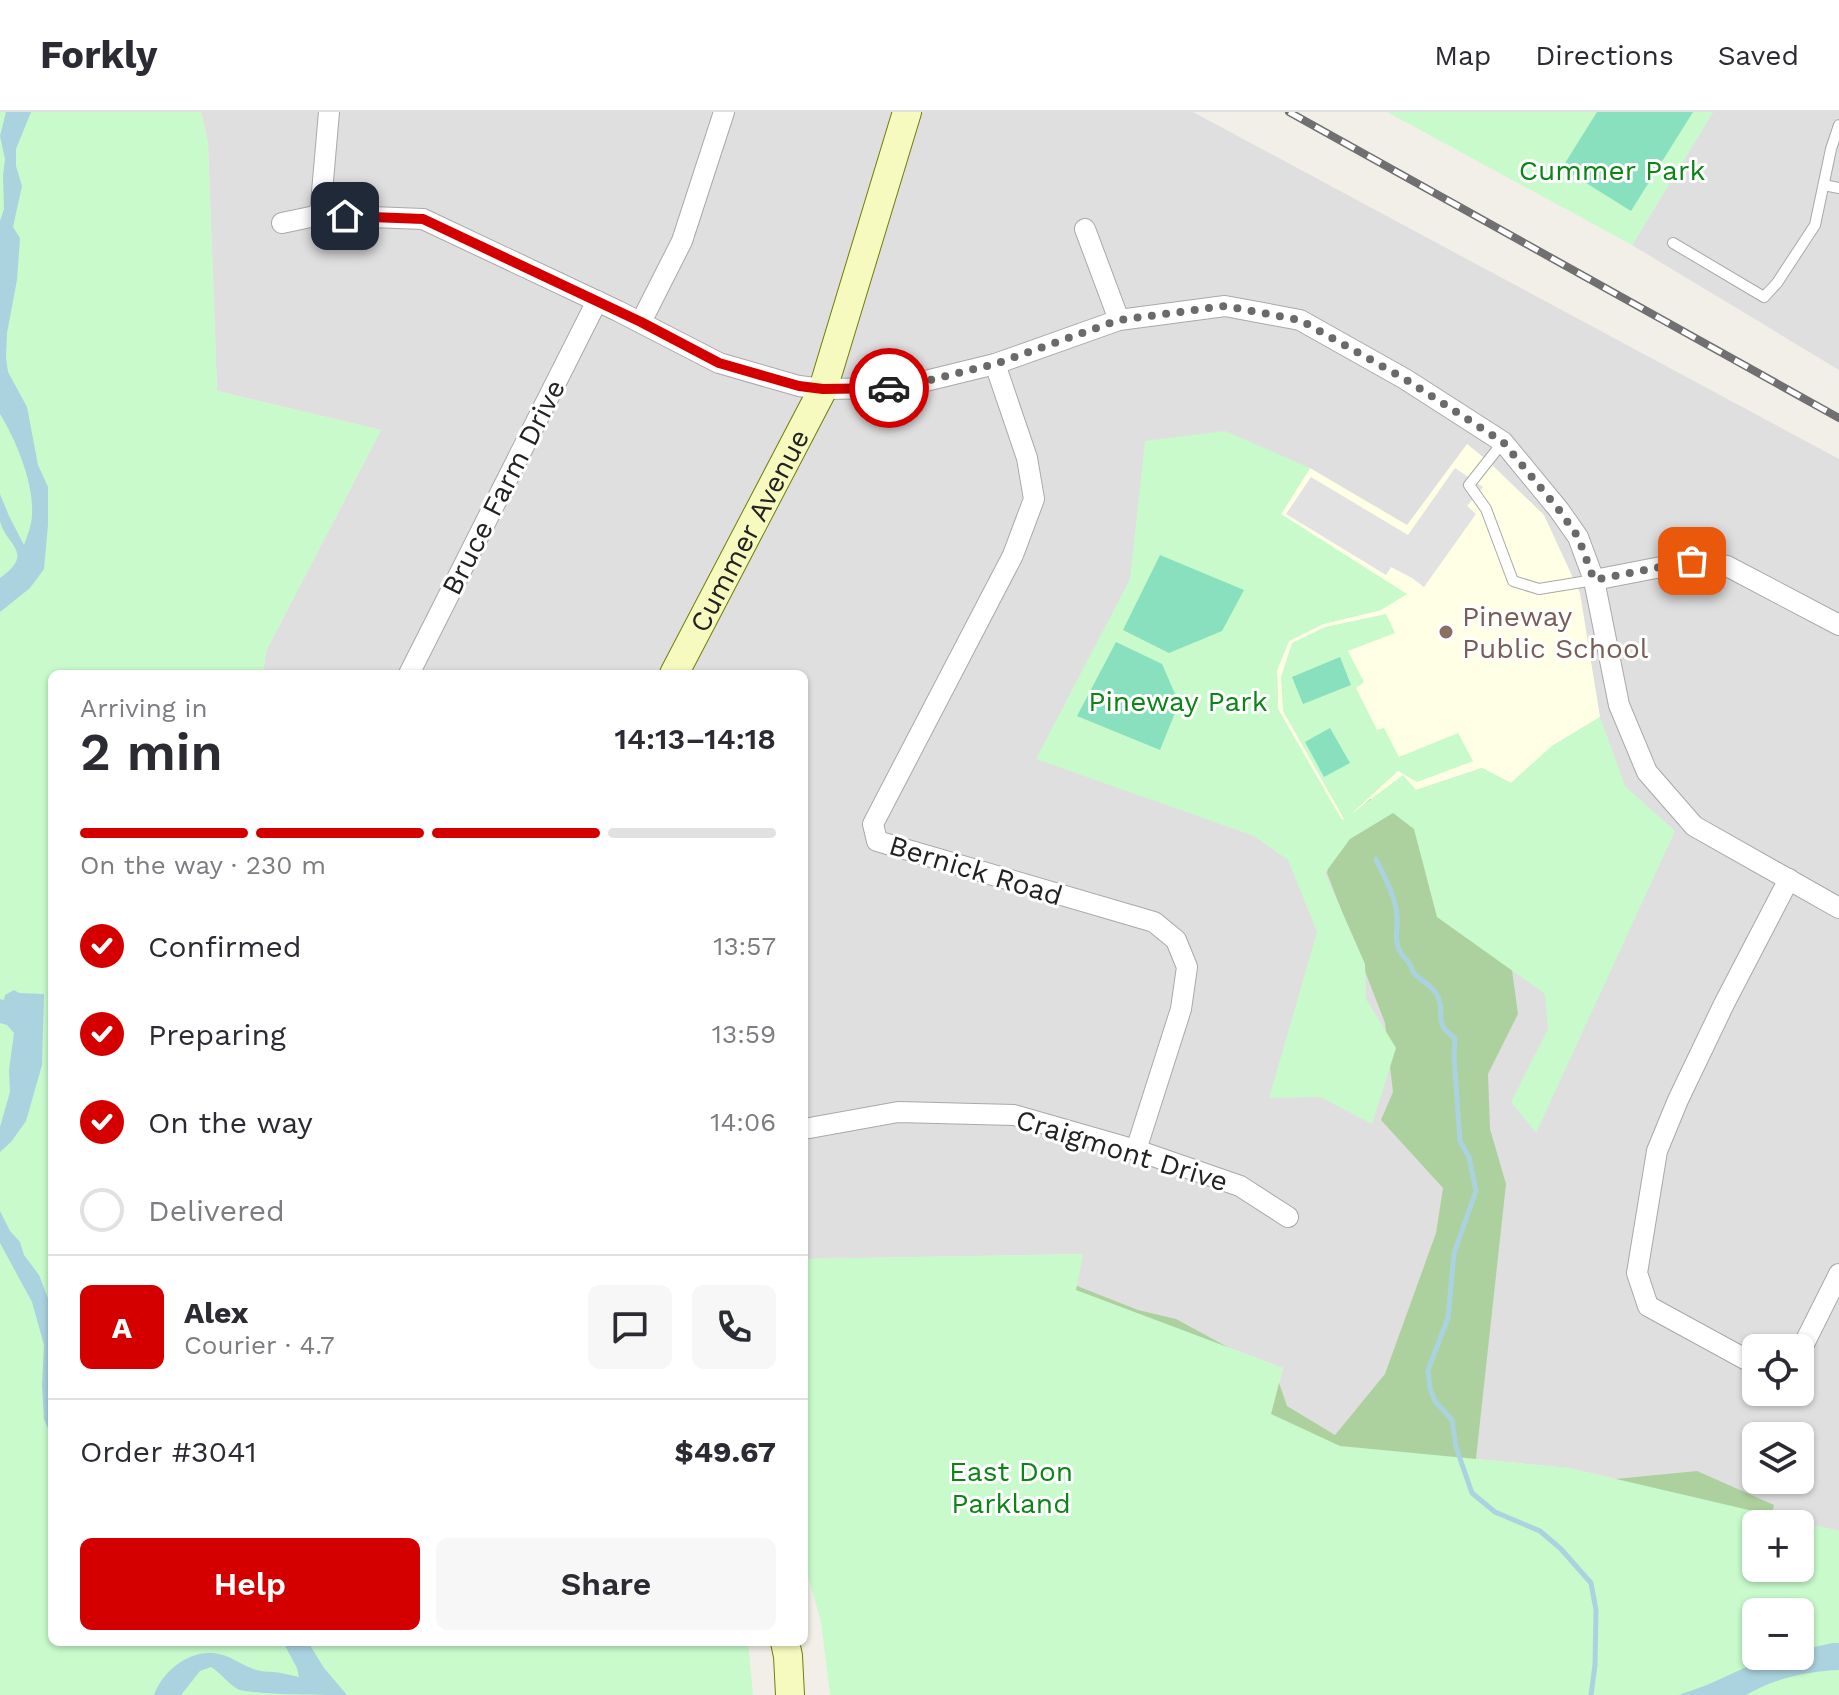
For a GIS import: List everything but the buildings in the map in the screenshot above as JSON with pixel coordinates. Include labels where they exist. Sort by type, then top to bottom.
[{"type":"street","points":[[320,215],[329,112]]},
{"type":"street","points":[[641,322],[682,241],[724,112]]},
{"type":"street","name":"Cummer Avenue","points":[[676,670],[823,389],[907,112]]},
{"type":"street","points":[[282,223],[320,215],[423,219],[641,322],[719,363],[799,386],[823,389],[897,388],[995,364],[1119,320],[1225,306],[1300,320],[1405,379],[1503,442],[1578,537],[1594,580],[1619,705],[1647,772],[1694,826],[1839,908]]},
{"type":"street","points":[[1085,229],[1119,320]]},
{"type":"street","name":"Bruce Farm Drive","points":[[411,670],[597,301]]},
{"type":"street","name":"Bernick Road","points":[[995,364],[1027,458],[1034,499],[1013,555],[873,824],[877,841],[1154,922],[1176,940],[1187,967],[1181,1009],[1136,1150]]},
{"type":"street","points":[[1594,580],[1692,561],[1727,566],[1839,625]]},
{"type":"street","points":[[1742,1357],[1648,1306],[1637,1273],[1657,1151],[1724,1004],[1789,879]]},
{"type":"street","name":"Craigmont Drive","points":[[808,1128],[898,1112],[1014,1115],[1136,1150],[1240,1186],[1288,1217]]},
{"type":"street","points":[[1809,1334],[1839,1274]]},
{"type":"street","points":[[786,1646],[790,1695]]},
{"type":"lane","points":[[1673,243],[1764,297],[1777,283],[1815,225],[1839,125]]},
{"type":"lane","points":[[1824,185],[1839,188]]},
{"type":"lane","points":[[1503,442],[1469,485],[1486,509],[1513,581],[1539,589],[1594,580]]},
{"type":"shaded area","points":[[201,112],[1193,112],[1839,459],[1839,1531],[1814,1525],[1814,1510],[1749,1510],[1569,1468],[1340,1446],[1271,1414],[1283,1368],[1076,1290],[1082,1254],[808,1259],[808,670],[264,670],[266,651],[381,430],[217,391],[208,143]]},
{"type":"shaded area","points":[[1713,112],[1839,112],[1839,370],[1632,245]]},
{"type":"shaded area","name":"Pineway Public School","points":[[1467,444],[1544,515],[1580,593],[1600,717],[1552,746],[1511,783],[1482,768],[1416,790],[1403,776],[1342,821],[1278,709],[1277,670],[1289,641],[1323,624],[1381,610],[1281,514],[1310,468],[1407,525]]},
{"type":"shaded area","points":[[1455,468],[1483,487],[1467,506],[1476,514],[1424,587],[1391,567],[1386,575],[1286,514],[1311,477],[1408,535]]},
{"type":"green space","points":[[0,112],[201,112],[208,143],[217,391],[381,430],[266,651],[264,670],[48,670],[48,1646],[748,1646],[753,1695],[0,1695]]},
{"type":"green space","name":"Cummer Park","points":[[1387,112],[1713,112],[1632,245]]},
{"type":"green space","points":[[1597,112],[1693,112],[1631,211],[1562,168]]},
{"type":"green space","name":"Pineway Park","points":[[1225,431],[1310,468],[1281,514],[1407,594],[1381,610],[1323,624],[1289,641],[1277,670],[1278,709],[1342,820],[1283,711],[1281,677],[1292,643],[1325,627],[1386,614],[1395,633],[1348,651],[1364,682],[1356,688],[1377,730],[1384,728],[1399,757],[1458,733],[1473,761],[1417,782],[1398,771],[1349,816],[1403,775],[1416,790],[1482,768],[1511,783],[1552,746],[1600,717],[1625,786],[1675,831],[1536,1133],[1511,1102],[1548,1029],[1545,994],[1437,917],[1414,829],[1393,813],[1350,839],[1325,873],[1365,964],[1366,999],[1396,1048],[1372,1124],[1320,1097],[1269,1098],[1317,932],[1288,860],[1254,836],[1036,759],[1130,579],[1145,441]]},
{"type":"green space","points":[[1160,555],[1244,590],[1222,631],[1169,653],[1123,630]]},
{"type":"green space","points":[[1116,642],[1162,664],[1179,703],[1160,750],[1077,716]]},
{"type":"green space","points":[[1340,657],[1351,685],[1303,704],[1292,677]]},
{"type":"green space","points":[[1330,728],[1350,763],[1324,777],[1305,742]]},
{"type":"green space","points":[[1370,799],[1424,806],[1512,970],[1518,1014],[1488,1074],[1490,1129],[1506,1184],[1473,1486],[1544,1486],[1697,1471],[1742,1491],[1742,1494],[1774,1505],[1773,1510],[1742,1510],[1742,1582],[1756,1582],[1756,1598],[1742,1598],[1742,1662],[1661,1695],[808,1271],[1024,1265],[1138,1310],[1176,1319],[1257,1363],[1273,1365],[1287,1406],[1335,1435],[1385,1374],[1436,1233],[1443,1188],[1381,1120],[1393,1092],[1385,1023],[1327,873],[1332,837]]},
{"type":"green space","name":"East Don Parkland","points":[[1083,1254],[1076,1290],[1283,1368],[1271,1414],[1340,1446],[1569,1468],[1749,1510],[1742,1510],[1742,1582],[1814,1582],[1814,1525],[1839,1531],[1839,1695],[830,1695],[821,1622],[808,1576],[808,1259]]},
{"type":"water","points":[[6,112],[31,112],[16,149],[16,166],[22,186],[13,227],[20,238],[6,358],[8,372],[27,407],[38,465],[48,487],[48,525],[44,569],[30,588],[0,612],[0,578],[11,569],[17,555],[0,521],[0,494],[24,545],[32,515],[23,462],[0,414],[0,221],[4,209],[5,159],[0,136]]},
{"type":"water","points":[[14,990],[44,994],[42,1065],[26,1121],[0,1152],[0,1127],[10,1092],[9,1070],[14,1033],[7,1025],[0,1023],[0,999],[4,1000],[5,995]]},
{"type":"water","points":[[0,1211],[10,1231],[20,1242],[24,1255],[39,1275],[48,1299],[48,1427],[44,1419],[42,1385],[44,1345],[32,1302],[0,1243]]},
{"type":"water","points":[[1839,1643],[1839,1670],[1791,1677],[1767,1684],[1746,1695],[1679,1695],[1742,1669],[1814,1670],[1814,1647]]},
{"type":"water","points":[[285,1646],[310,1646],[347,1695],[240,1690],[211,1667],[200,1671],[181,1695],[154,1695],[173,1668],[201,1654],[223,1655],[255,1670],[299,1677]]},
{"type":"waterway","points":[[1376,859],[1394,902],[1399,948],[1414,973],[1435,992],[1440,1002],[1443,1027],[1455,1038],[1460,1141],[1469,1157],[1476,1191],[1454,1253],[1448,1318],[1428,1370],[1430,1389],[1435,1401],[1452,1420],[1456,1447],[1472,1493],[1495,1512],[1540,1531],[1591,1583],[1596,1610],[1591,1695]]},
{"type":"railway","points":[[1289,112],[1839,418]]},
{"type":"way so far","points":[[889,388],[995,364],[1119,320],[1225,306],[1300,320],[1405,379],[1503,442],[1578,537],[1594,580],[1692,561]]},
{"type":"place","name":"Pineway Public School","points":[[1446,632]]},
{"type":"route","points":[[345,216],[423,219],[641,322],[719,363],[799,386],[823,389],[889,388]]}]
